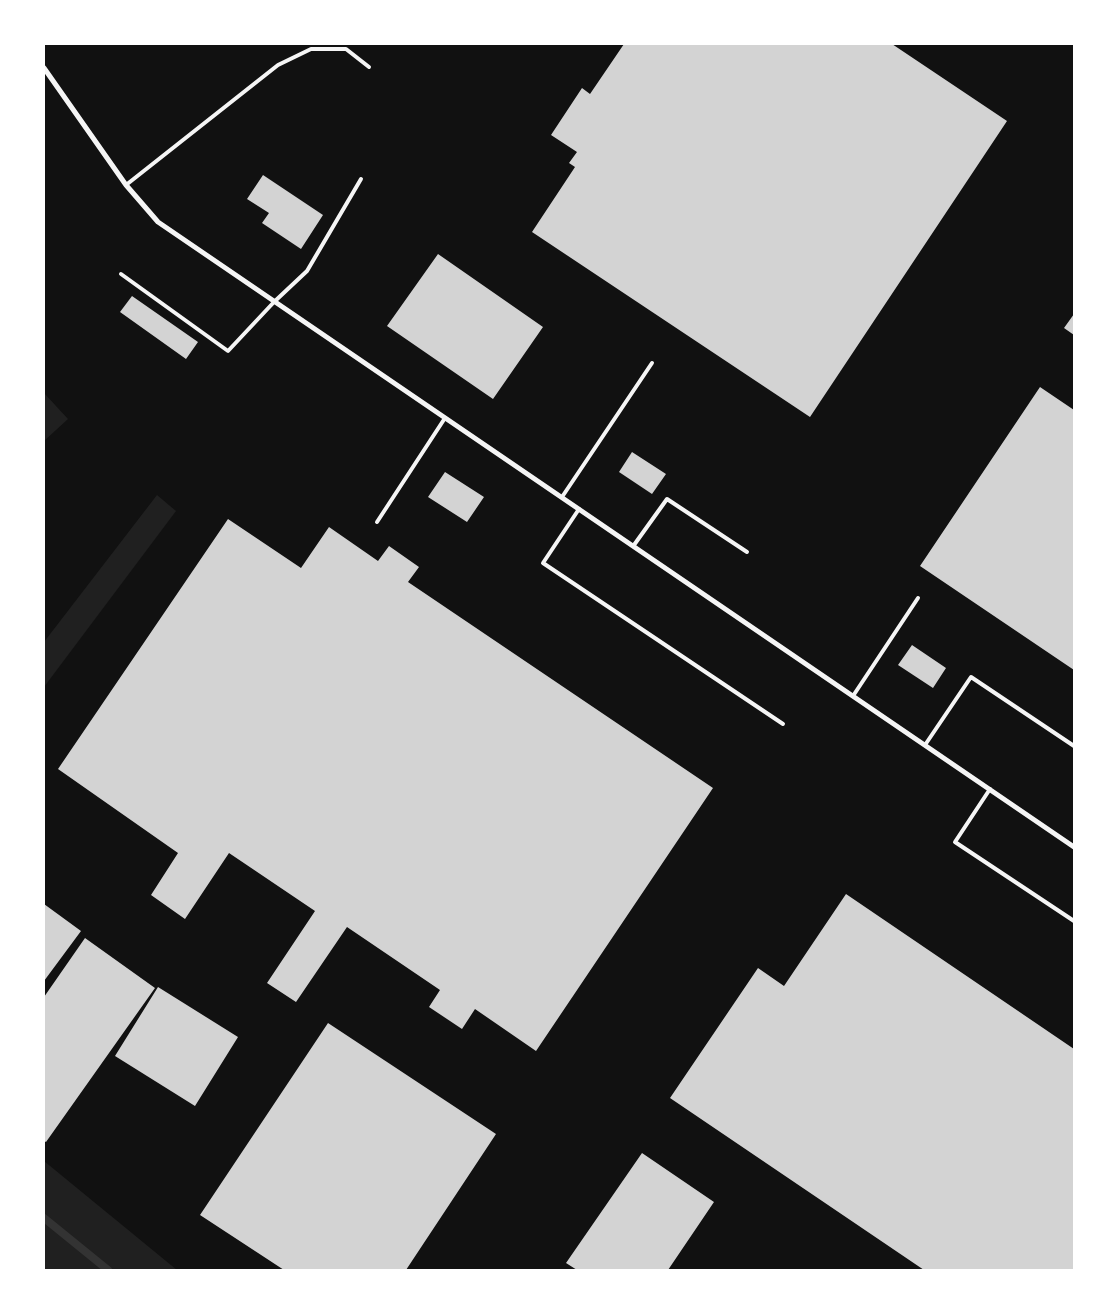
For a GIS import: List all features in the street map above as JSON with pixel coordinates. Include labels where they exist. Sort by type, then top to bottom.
[{"type":"street","points":[[44,68],[126,185],[158,222],[1074,847]]},
{"type":"lane","points":[[126,185],[278,65],[311,48],[346,49],[369,67]]},
{"type":"lane","points":[[121,274],[228,351],[274,302],[306,272],[361,179]]},
{"type":"lane","points":[[562,497],[652,363]]},
{"type":"lane","points":[[377,522],[445,418]]},
{"type":"lane","points":[[634,545],[667,499],[747,552]]},
{"type":"lane","points":[[579,509],[543,563],[783,724]]},
{"type":"lane","points":[[853,696],[918,598]]},
{"type":"lane","points":[[926,745],[970,677],[1074,746]]},
{"type":"lane","points":[[990,789],[955,842],[1074,921]]},
{"type":"shaded area","points":[[44,393],[68,419],[44,441]]},
{"type":"shaded area","points":[[157,495],[176,511],[44,687],[44,642]]},
{"type":"shaded area","points":[[44,1161],[177,1270],[44,1270]]},
{"type":"building","points":[[624,44],[892,44],[1007,121],[810,417],[532,232],[575,167],[569,163],[577,152],[551,135],[582,88],[590,94]]},
{"type":"building","points":[[263,175],[323,215],[301,249],[262,223],[269,213],[247,199]]},
{"type":"building","points":[[438,254],[543,327],[493,399],[387,326]]},
{"type":"building","points":[[132,296],[198,342],[186,359],[120,312]]},
{"type":"building","points":[[1074,314],[1074,335],[1064,328]]},
{"type":"building","points":[[1040,387],[1074,410],[1074,670],[920,566]]},
{"type":"building","points":[[632,452],[666,474],[652,494],[619,472]]},
{"type":"building","points":[[445,472],[484,497],[467,522],[428,497]]},
{"type":"building","points":[[228,519],[301,568],[329,527],[378,561],[389,546],[419,567],[408,582],[713,788],[536,1051],[475,1009],[462,1029],[429,1007],[440,990],[347,927],[296,1002],[267,983],[315,911],[229,853],[185,919],[151,895],[178,853],[58,769]]},
{"type":"building","points":[[912,645],[946,668],[933,688],[898,665]]},
{"type":"building","points":[[846,894],[1074,1049],[1074,1270],[924,1270],[670,1098],[758,968],[784,986]]},
{"type":"building","points":[[44,904],[81,931],[44,981]]},
{"type":"building","points":[[85,938],[155,988],[46,1142],[44,1141],[44,997]]},
{"type":"building","points":[[158,987],[238,1037],[195,1106],[115,1056]]},
{"type":"building","points":[[328,1023],[496,1134],[406,1270],[284,1270],[200,1215]]},
{"type":"building","points":[[642,1153],[714,1202],[668,1270],[577,1270],[566,1263]]},
{"type":"waterway","points":[[44,1218],[108,1270]]}]
